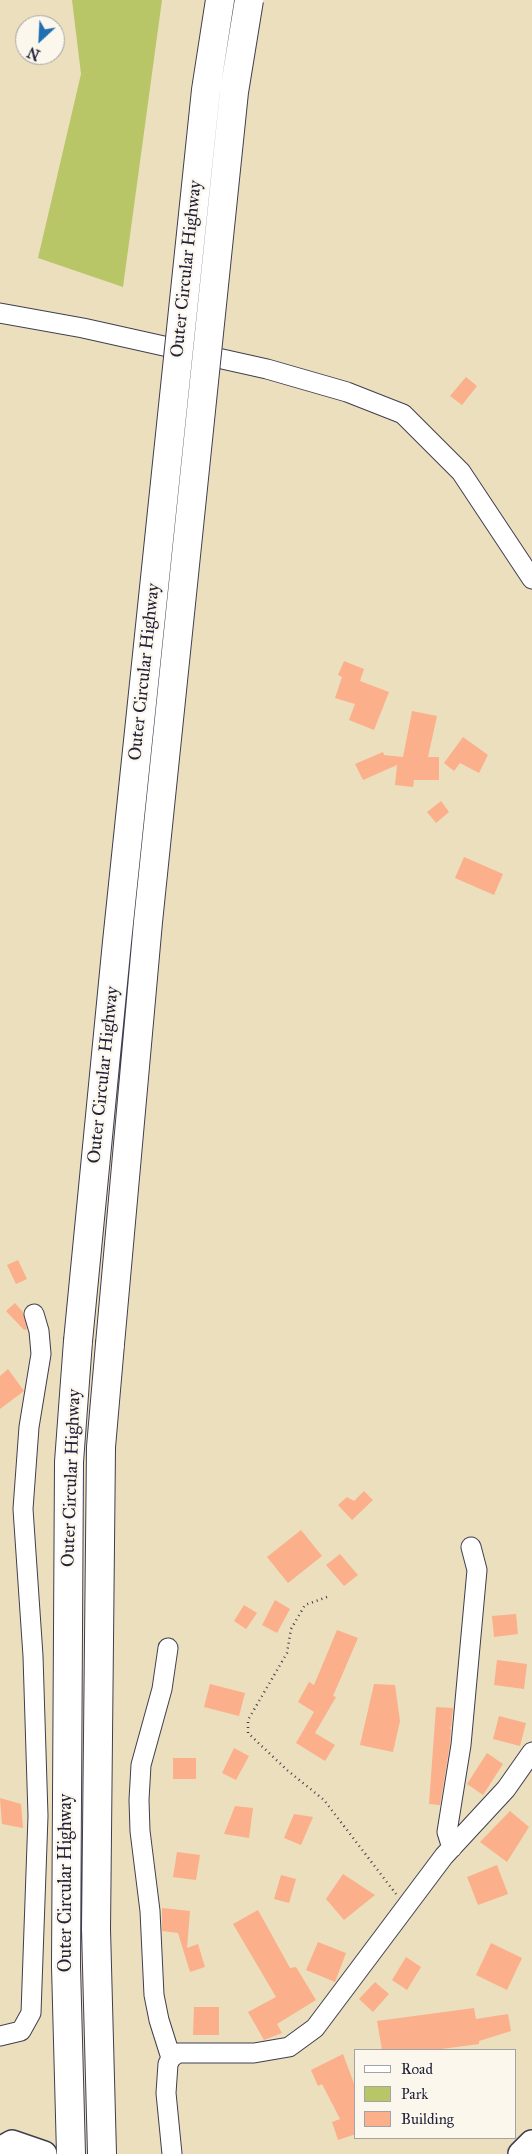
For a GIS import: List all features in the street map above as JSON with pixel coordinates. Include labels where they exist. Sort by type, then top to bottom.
[{"type":"highway","name":"Outer Circular Highway","points":[[70,2154],[66,1966],[68,1472],[78,1341],[112,990],[206,90],[220,0]]},
{"type":"highway","name":"Outer Circular Highway","points":[[102,2154],[96,1929],[101,1447],[158,833],[234,92],[249,0]]},
{"type":"main road","points":[[521,2154],[532,2143]]},
{"type":"main road","points":[[6,2147],[44,2154]]},
{"type":"street","points":[[0,314],[83,328],[267,369],[347,392],[403,414],[461,472],[532,579]]},
{"type":"street","points":[[0,2036],[21,2031],[31,2013],[38,1816],[33,1656],[23,1509],[28,1436],[41,1354],[39,1331],[34,1314]]},
{"type":"street","points":[[452,1848],[447,1832],[461,1746],[477,1570],[471,1547]]},
{"type":"street","points":[[168,1648],[162,1689],[141,1765],[139,1800],[140,1831],[150,1911],[154,1995],[159,2020],[171,2058]]},
{"type":"street","points":[[172,2154],[166,2093],[168,2064],[171,2058],[178,2052],[254,2053],[289,2047],[315,2028],[452,1848],[506,1789],[532,1752]]},
{"type":"path","points":[[327,1597],[305,1605],[291,1629],[287,1652],[248,1720],[248,1733],[287,1770],[324,1800],[402,1901]]},
{"type":"green space","points":[[72,0],[162,0],[123,287],[38,258],[81,74]]},
{"type":"building","points":[[466,377],[477,386],[462,405],[450,396]]},
{"type":"building","points":[[344,661],[364,669],[360,681],[389,692],[374,730],[349,720],[355,704],[335,698],[342,677],[338,675]]},
{"type":"building","points":[[412,711],[437,716],[428,757],[439,757],[439,780],[414,780],[413,787],[395,785],[397,765],[363,780],[355,764],[383,752],[384,755],[403,757]]},
{"type":"building","points":[[463,737],[488,755],[479,773],[460,763],[454,771],[444,763]]},
{"type":"building","points":[[441,801],[449,812],[436,823],[427,812]]},
{"type":"building","points":[[464,857],[503,874],[494,895],[455,878]]},
{"type":"building","points":[[18,1260],[27,1279],[16,1284],[7,1265]]},
{"type":"building","points":[[15,1303],[23,1312],[27,1329],[24,1330],[6,1311]]},
{"type":"building","points":[[8,1369],[24,1391],[0,1409],[0,1376]]},
{"type":"building","points":[[364,1491],[373,1500],[352,1520],[338,1505],[347,1497],[354,1501]]},
{"type":"building","points":[[301,1530],[322,1556],[288,1583],[267,1557]]},
{"type":"building","points":[[340,1554],[358,1575],[344,1586],[326,1565]]},
{"type":"building","points":[[275,1600],[290,1609],[277,1633],[262,1625]]},
{"type":"building","points":[[244,1605],[257,1613],[246,1629],[234,1621]]},
{"type":"building","points":[[516,1614],[518,1634],[494,1637],[492,1616]]},
{"type":"building","points":[[337,1630],[358,1638],[333,1696],[336,1697],[315,1733],[335,1745],[325,1761],[296,1743],[314,1712],[298,1702],[309,1682],[314,1685]]},
{"type":"building","points":[[497,1660],[527,1664],[524,1689],[494,1685]]},
{"type":"building","points":[[210,1684],[245,1693],[239,1716],[204,1707]]},
{"type":"building","points":[[374,1684],[395,1685],[400,1721],[393,1752],[360,1745]]},
{"type":"building","points":[[436,1707],[453,1708],[451,1728],[448,1727],[451,1729],[450,1744],[440,1805],[429,1804]]},
{"type":"building","points":[[499,1716],[526,1723],[520,1746],[493,1739]]},
{"type":"building","points":[[234,1748],[249,1756],[236,1780],[222,1773]]},
{"type":"building","points":[[487,1753],[503,1764],[483,1795],[467,1784]]},
{"type":"building","points":[[173,1758],[196,1758],[196,1779],[173,1779]]},
{"type":"building","points":[[0,1798],[21,1804],[23,1828],[2,1824]]},
{"type":"building","points":[[235,1806],[253,1808],[249,1838],[224,1834]]},
{"type":"building","points":[[510,1811],[529,1827],[507,1862],[480,1842]]},
{"type":"building","points":[[294,1814],[313,1817],[301,1845],[284,1838]]},
{"type":"building","points":[[177,1852],[200,1855],[196,1880],[173,1877]]},
{"type":"building","points":[[497,1865],[508,1894],[478,1905],[467,1877]]},
{"type":"building","points":[[343,1874],[375,1895],[344,1920],[326,1899]]},
{"type":"building","points":[[281,1875],[296,1879],[289,1903],[274,1899]]},
{"type":"building","points":[[162,1908],[190,1911],[187,1948],[198,1944],[205,1967],[190,1972],[178,1933],[162,1931]]},
{"type":"building","points":[[258,1910],[290,1968],[296,1967],[316,2000],[277,2024],[282,2033],[264,2040],[248,2012],[276,1997],[233,1924]]},
{"type":"building","points":[[318,1942],[346,1953],[335,1982],[306,1970]]},
{"type":"building","points":[[491,1943],[522,1958],[507,1990],[476,1975]]},
{"type":"building","points":[[406,1957],[421,1967],[407,1990],[392,1980]]},
{"type":"building","points":[[375,1982],[389,1994],[373,2012],[359,1999]]},
{"type":"building","points":[[194,2007],[219,2007],[219,2035],[193,2035]]},
{"type":"building","points":[[474,2008],[476,2019],[508,2014],[511,2031],[479,2041],[479,2044],[442,2049],[382,2049],[377,2021]]},
{"type":"building","points":[[343,2054],[354,2084],[354,2135],[338,2140],[332,2122],[340,2119],[322,2084],[318,2086],[311,2070]]}]
